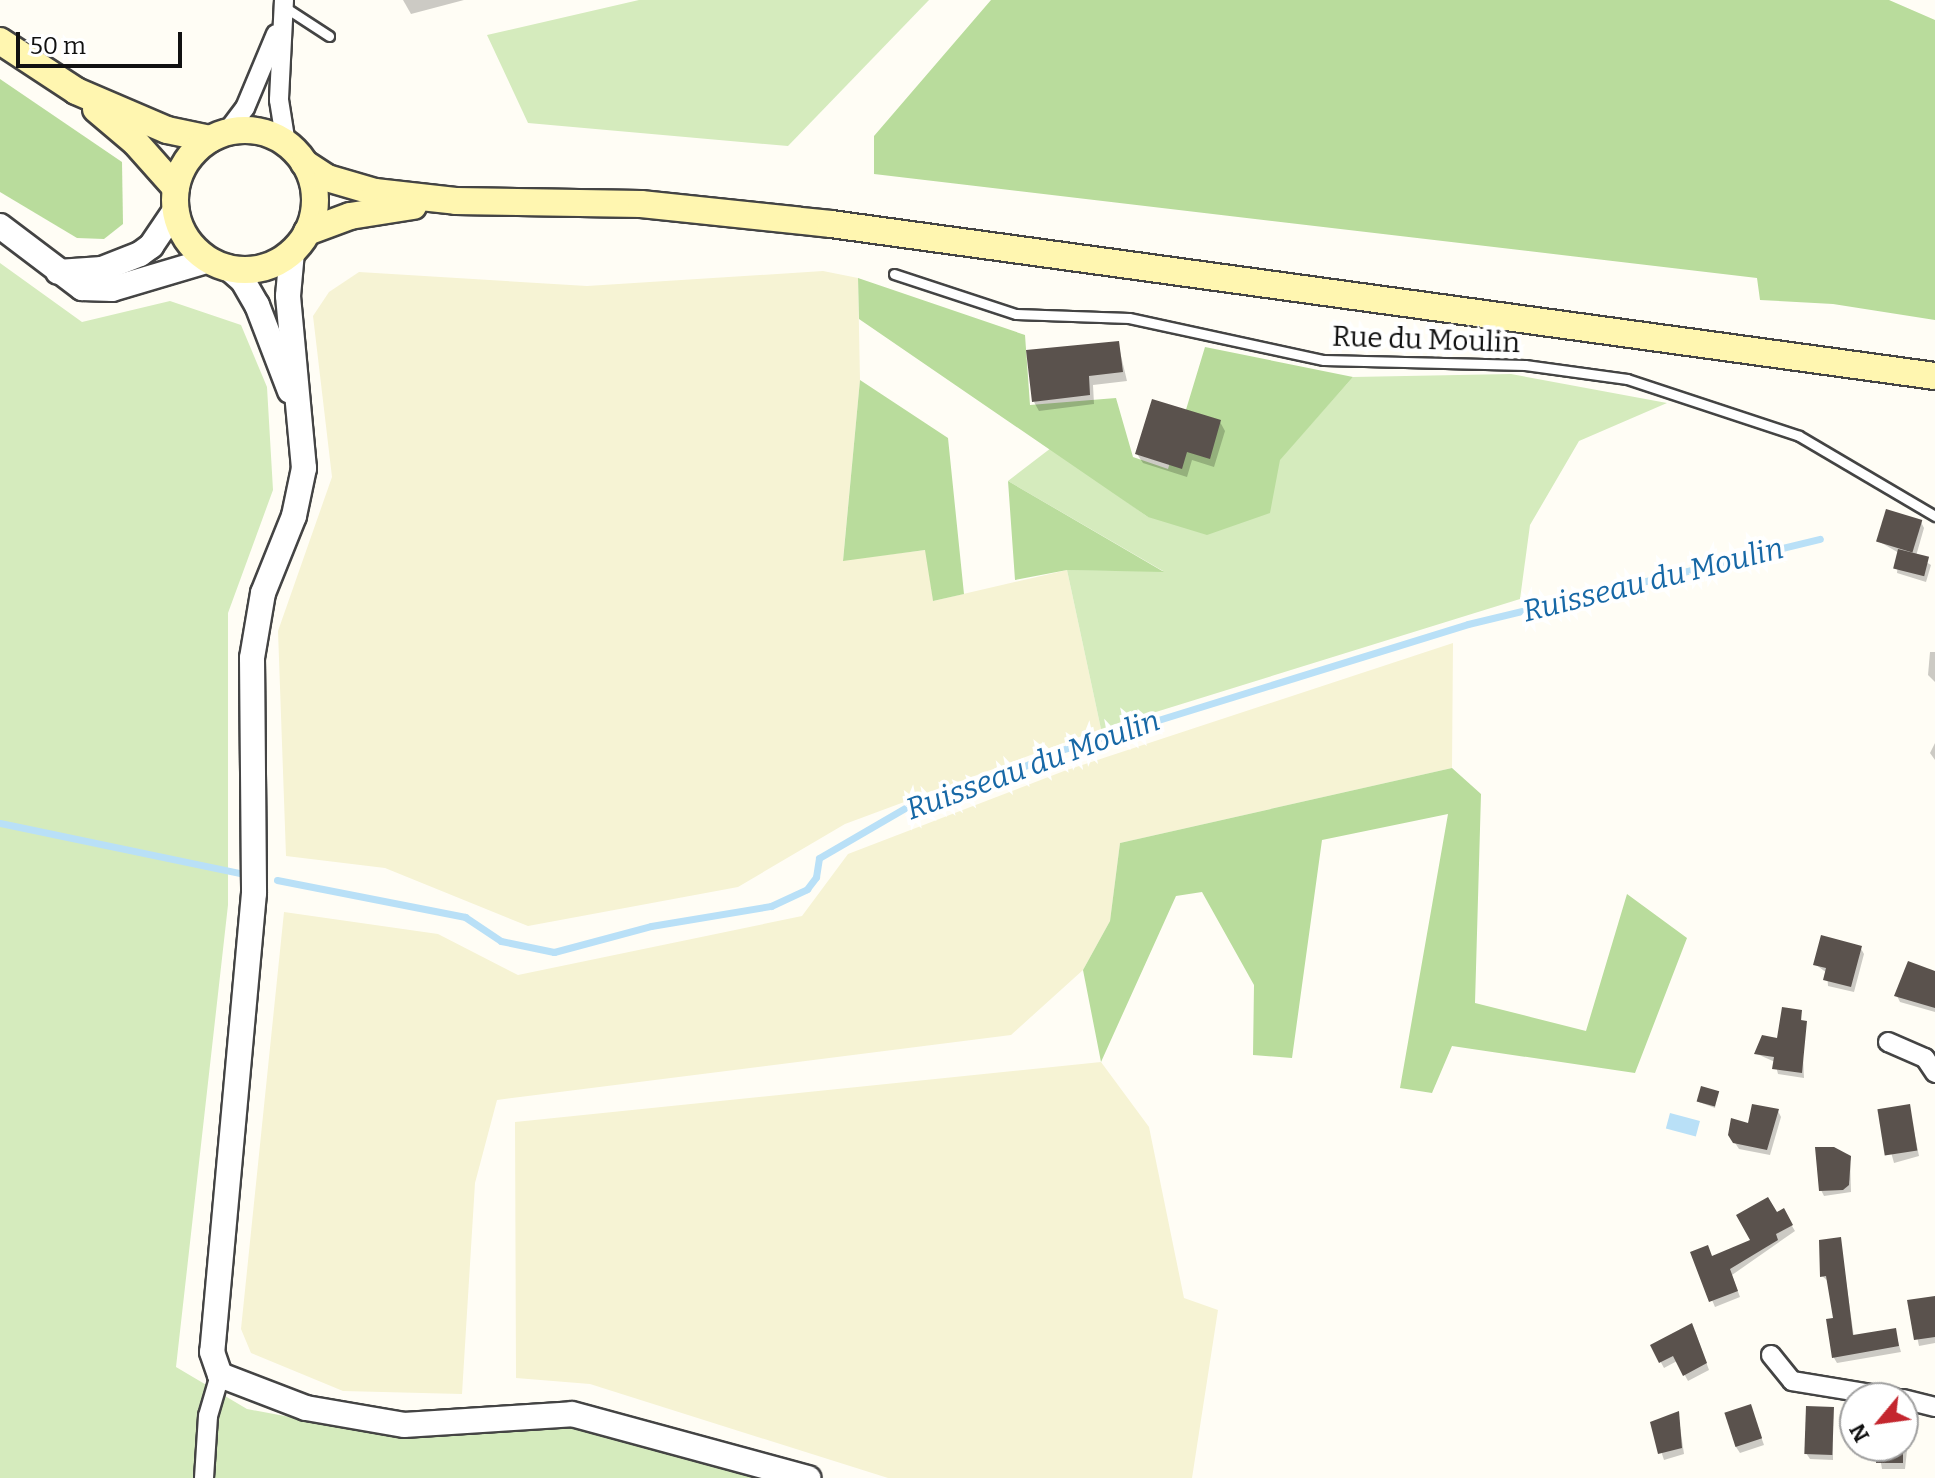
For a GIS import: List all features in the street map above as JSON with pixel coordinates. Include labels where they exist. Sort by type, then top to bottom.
[{"type":"main road","points":[[0,41],[76,91],[136,143],[176,198],[184,234],[218,264],[257,269],[300,242],[362,213],[456,201]]},
{"type":"main road","points":[[76,91],[167,130],[218,136],[258,131],[350,186],[456,201],[641,204],[831,224],[1935,376]]},
{"type":"main road","points":[[176,198],[190,156],[218,136]]},
{"type":"main road","points":[[295,153],[315,197],[300,242]]},
{"type":"street","points":[[283,3],[279,27],[279,100],[295,153]]},
{"type":"street","points":[[218,136],[245,108],[279,27]]},
{"type":"street","points":[[58,272],[102,269],[140,254],[151,246],[176,198]]},
{"type":"street","points":[[0,226],[82,288],[112,289],[218,264],[243,281],[264,318],[302,424]]},
{"type":"street","points":[[204,1478],[208,1416],[220,1375],[212,1352],[254,893],[252,658],[263,593],[294,516],[304,468],[288,296],[300,242]]},
{"type":"street","points":[[1888,1042],[1925,1058],[1935,1073]]},
{"type":"street","points":[[1771,1355],[1792,1381],[1839,1389]]},
{"type":"street","points":[[220,1375],[306,1408],[404,1425],[572,1414],[808,1478]]},
{"type":"lane","points":[[283,3],[329,36]]},
{"type":"lane","name":"Rue du Moulin","points":[[894,274],[1016,314],[1129,318],[1324,360],[1525,365],[1627,379],[1799,436],[1935,516]]},
{"type":"shaded area","points":[[823,271],[858,278],[860,380],[843,560],[926,550],[933,601],[1067,570],[1101,729],[845,824],[738,887],[528,926],[385,868],[286,856],[278,631],[332,477],[313,316],[329,292],[359,272],[587,286]]},
{"type":"shaded area","points":[[1453,643],[1452,768],[1120,843],[1110,921],[1083,970],[1011,1035],[497,1100],[475,1183],[462,1394],[343,1391],[251,1353],[241,1329],[284,912],[438,934],[518,975],[802,916],[848,854],[1064,771]]},
{"type":"shaded area","points":[[1101,1062],[1149,1127],[1184,1298],[1218,1310],[1192,1478],[888,1478],[590,1384],[516,1378],[515,1122]]},
{"type":"green space","points":[[639,0],[929,0],[788,146],[528,123],[487,35]]},
{"type":"green space","points":[[991,0],[1889,0],[1935,20],[1935,320],[1833,304],[1760,300],[1757,278],[874,174],[874,136]]},
{"type":"green space","points":[[0,79],[122,162],[123,224],[104,239],[77,238],[0,192]]},
{"type":"green space","points":[[0,263],[82,322],[170,301],[241,325],[267,387],[273,490],[228,613],[228,905],[176,1367],[247,1409],[386,1435],[578,1428],[777,1478],[0,1478]]},
{"type":"green space","points":[[858,278],[1025,335],[1030,405],[1116,398],[1133,457],[1168,469],[1205,347],[1353,377],[1280,460],[1270,513],[1207,535],[1148,517],[859,319]]},
{"type":"green space","points":[[1511,374],[1667,403],[1579,441],[1530,525],[1520,599],[1101,729],[1067,570],[1163,571],[1008,481],[1051,448],[1148,517],[1269,513],[1279,460],[1353,377]]},
{"type":"green space","points":[[860,380],[948,438],[964,594],[933,601],[925,550],[843,561]]},
{"type":"green space","points":[[1008,481],[1164,572],[1067,570],[1015,580]]},
{"type":"green space","points":[[1452,768],[1481,794],[1475,1003],[1586,1031],[1627,894],[1687,938],[1635,1073],[1452,1046],[1432,1093],[1400,1088],[1448,814],[1322,840],[1292,1058],[1253,1055],[1254,985],[1202,892],[1176,896],[1101,1062],[1083,970],[1110,921],[1120,843]]},
{"type":"water","points":[[1670,1113],[1700,1121],[1696,1136],[1666,1128]]},
{"type":"building","points":[[1119,341],[1123,372],[1089,376],[1090,395],[1032,402],[1026,350]]},
{"type":"building","points":[[1152,399],[1221,420],[1210,459],[1187,452],[1182,469],[1135,454]]},
{"type":"building","points":[[1886,509],[1922,520],[1912,553],[1876,542]]},
{"type":"building","points":[[1898,549],[1929,557],[1924,576],[1893,568]]},
{"type":"building","points":[[1821,935],[1862,946],[1851,987],[1823,980],[1826,968],[1813,965]]},
{"type":"building","points":[[1908,961],[1935,971],[1935,1008],[1894,996]]},
{"type":"building","points":[[1782,1007],[1802,1010],[1801,1020],[1807,1021],[1802,1073],[1772,1069],[1774,1057],[1754,1054],[1762,1035],[1777,1038]]},
{"type":"building","points":[[1701,1086],[1719,1091],[1715,1107],[1697,1101]]},
{"type":"building","points":[[1752,1104],[1779,1109],[1767,1150],[1733,1143],[1728,1135],[1731,1118],[1748,1123]]},
{"type":"building","points":[[1910,1104],[1917,1150],[1885,1156],[1877,1109]]},
{"type":"building","points":[[1815,1147],[1834,1147],[1851,1156],[1849,1185],[1843,1190],[1819,1191]]},
{"type":"building","points":[[1768,1197],[1777,1212],[1784,1208],[1793,1225],[1776,1234],[1778,1240],[1730,1269],[1738,1291],[1709,1302],[1690,1252],[1708,1245],[1712,1256],[1750,1240],[1736,1215]]},
{"type":"building","points":[[1841,1237],[1853,1335],[1896,1328],[1899,1346],[1832,1358],[1826,1319],[1833,1318],[1826,1276],[1820,1277],[1819,1240]]},
{"type":"building","points":[[1935,1296],[1935,1337],[1914,1340],[1907,1300]]},
{"type":"building","points":[[1692,1323],[1707,1363],[1683,1376],[1673,1356],[1659,1363],[1650,1345]]},
{"type":"building","points":[[1751,1404],[1762,1438],[1735,1447],[1724,1413]]},
{"type":"building","points":[[1806,1406],[1834,1407],[1832,1455],[1804,1454]]},
{"type":"building","points":[[1679,1411],[1682,1448],[1658,1454],[1650,1422]]},
{"type":"waterway","name":"Ruisseau du Moulin","points":[[277,880],[465,917],[501,941],[554,952],[651,926],[771,906],[807,889],[816,877],[819,858],[910,805],[980,786],[1058,751],[1468,624],[1820,539]]},
{"type":"waterway","name":"Ruisseau du Moulin","points":[[0,823],[239,873]]}]
